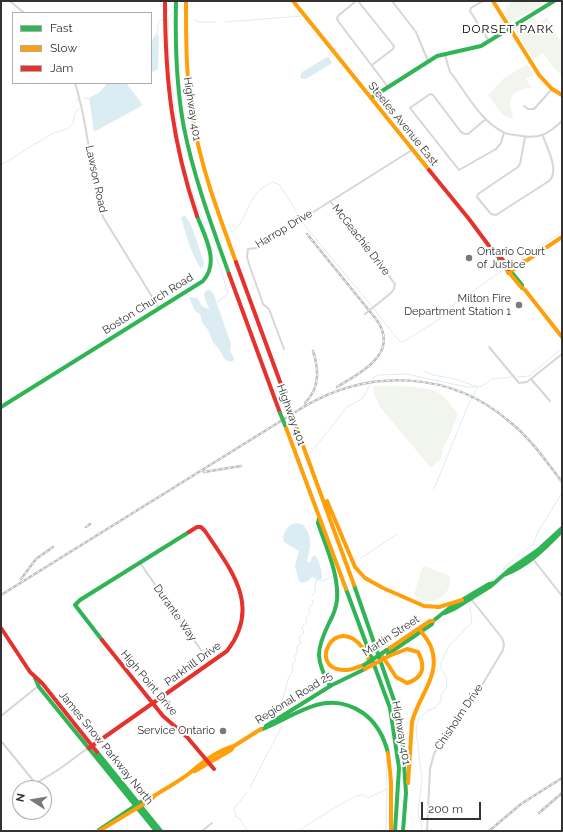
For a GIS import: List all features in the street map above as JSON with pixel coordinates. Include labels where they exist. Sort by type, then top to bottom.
[{"type":"main road","name":"Boston Church Road","points":[[1,407],[203,280],[210,272],[212,264],[211,254],[184,174],[173,124],[166,66],[165,1]]},
{"type":"main road","name":"Highway 401","points":[[176,1],[175,46],[178,82],[184,126],[192,164],[215,233],[280,413],[390,708],[399,768],[396,831]]},
{"type":"main road","name":"Highway 401","points":[[186,1],[186,46],[190,99],[195,130],[215,205],[393,694],[399,718],[404,752],[406,793],[403,831]]},
{"type":"main road","name":"Steeles Avenue East","points":[[293,1],[499,258],[499,261],[522,285],[522,288],[562,337]]},
{"type":"main road","points":[[492,1],[536,71],[552,89],[562,95]]},
{"type":"main road","points":[[372,98],[437,56],[481,46],[554,1]]},
{"type":"main road","points":[[509,271],[520,262],[562,237]]},
{"type":"main road","points":[[320,492],[325,496],[356,567],[365,578],[383,588],[424,606],[439,607],[462,600]]},
{"type":"main road","points":[[319,516],[318,523],[336,578],[337,588],[334,611],[319,643],[318,654],[320,667],[330,686]]},
{"type":"main road","name":"Parkhill Drive","points":[[75,605],[80,600],[198,527],[202,527],[231,571],[241,596],[243,606],[243,619],[234,642],[227,651],[91,746]]},
{"type":"main road","name":"Martin Street","points":[[531,557],[562,528]]},
{"type":"main road","name":"Martin Street","points":[[445,613],[454,609],[489,584],[494,583],[504,575],[511,573],[562,531]]},
{"type":"main road","name":"Martin Street","points":[[388,653],[430,621],[433,621],[462,600],[470,598]]},
{"type":"main road","name":"High Point Drive","points":[[75,605],[163,716],[187,737],[214,769]]},
{"type":"main road","name":"Martin Street","points":[[388,653],[432,624],[433,621]]},
{"type":"main road","name":"James Snow Parkway North","points":[[1,628],[11,645],[35,678],[91,746],[156,831]]},
{"type":"main road","points":[[406,793],[410,774],[412,721],[416,708],[431,680],[434,664],[431,646],[421,631]]},
{"type":"main road","points":[[373,637],[386,665],[398,680],[408,683],[420,677],[423,664],[422,659],[415,650],[406,649],[388,653],[363,668],[347,670],[337,669],[332,666],[329,664],[326,656],[329,643],[337,637],[343,636],[354,639],[363,648],[374,672],[380,681]]},
{"type":"main road","name":"Regional Road 25","points":[[138,806],[99,831],[102,827],[138,806],[152,799],[154,796],[192,771],[196,771],[229,746],[234,746],[330,686],[363,668]]},
{"type":"main road","points":[[260,730],[304,708],[324,703],[335,702],[350,706],[366,714],[377,725],[383,734],[386,744],[391,776],[391,831]]},
{"type":"main road","name":"James Snow Parkway North","points":[[138,806],[161,831]]},
{"type":"street","points":[[10,1],[23,12]]},
{"type":"street","points":[[372,65],[393,49],[394,46],[357,1],[339,15],[337,18],[338,21],[388,87]]},
{"type":"street","points":[[392,1],[416,32],[428,61]]},
{"type":"street","points":[[483,1],[472,7],[470,11],[489,41]]},
{"type":"street","points":[[445,54],[450,72],[492,126],[504,133],[524,137],[543,136],[562,121]]},
{"type":"street","name":"Lawson Road","points":[[75,84],[82,107],[98,198],[103,217],[159,308]]},
{"type":"street","points":[[524,106],[528,109],[534,109],[552,89]]},
{"type":"street","points":[[486,119],[468,134],[465,134],[461,132],[433,95],[430,94],[410,108],[459,170],[496,149],[501,143],[504,133]]},
{"type":"street","points":[[524,137],[520,164],[518,167],[478,194],[477,197],[491,214],[496,215],[549,182],[554,169],[543,136]]},
{"type":"street","name":"Harrop Drive","points":[[284,350],[269,310],[263,304],[247,257],[248,249],[256,248],[412,150]]},
{"type":"street","name":"McGeachie Drive","points":[[330,201],[395,284],[391,293],[365,314]]},
{"type":"street","points":[[489,346],[518,382],[525,383],[562,354]]},
{"type":"street","points":[[531,378],[550,400]]},
{"type":"street","points":[[531,557],[562,596]]},
{"type":"street","name":"Durante Way","points":[[140,563],[210,663]]},
{"type":"street","name":"Chisholm Drive","points":[[427,831],[430,770],[434,754],[441,740],[476,695],[503,650],[504,644],[502,638],[470,598]]},
{"type":"street","points":[[1,716],[41,685]]},
{"type":"street","points":[[1,741],[34,782],[38,782],[58,770],[91,746]]},
{"type":"street","points":[[202,831],[212,823]]},
{"type":"shaded area","points":[[511,1],[546,1],[510,22],[504,13]]},
{"type":"shaded area","points":[[534,17],[538,23],[547,17],[559,39],[562,37],[562,76],[553,67],[543,53],[533,59],[515,30]]},
{"type":"shaded area","points":[[156,34],[159,37],[158,69],[152,72],[152,40]]},
{"type":"shaded area","points":[[329,57],[332,63],[306,79],[302,79],[300,77],[302,72]]},
{"type":"shaded area","points":[[527,64],[533,75],[526,79],[532,88],[526,88],[516,92],[513,95],[510,104],[513,115],[511,119],[502,114],[488,95],[504,78]]},
{"type":"shaded area","points":[[106,84],[127,84],[143,105],[94,132],[89,98],[100,92]]},
{"type":"shaded area","points":[[185,216],[193,230],[203,259],[204,263],[202,269],[192,252],[181,217]]},
{"type":"shaded area","points":[[208,290],[214,295],[231,344],[230,351],[234,360],[231,362],[225,360],[213,342],[208,330],[202,322],[200,314],[194,309],[189,298],[197,298],[202,306],[208,309],[209,308],[204,295]]},
{"type":"shaded area","points":[[373,386],[407,386],[433,390],[444,397],[458,414],[443,447],[441,459],[431,468],[380,407],[374,394]]},
{"type":"shaded area","points":[[295,523],[302,524],[308,532],[310,546],[307,561],[310,563],[312,557],[315,555],[322,573],[322,579],[318,580],[312,577],[303,583],[299,581],[295,566],[299,551],[284,542],[283,537],[289,526]]},
{"type":"shaded area","points":[[424,566],[450,576],[448,590],[439,599],[427,601],[414,595],[422,568]]},
{"type":"waterway","points":[[173,13],[169,16],[168,34],[170,68],[180,149],[187,176],[213,252],[220,267],[228,294],[217,302]]},
{"type":"waterway","points":[[225,22],[302,16]]},
{"type":"waterway","points":[[157,37],[158,24],[163,19]]},
{"type":"waterway","points":[[195,19],[198,22],[215,22]]},
{"type":"waterway","points":[[84,98],[89,99]]},
{"type":"waterway","points":[[1,165],[53,133],[67,129],[73,123],[75,113],[79,108]]},
{"type":"waterway","points":[[231,232],[239,225],[254,196],[262,188],[272,182],[280,185],[305,226],[400,342],[440,319],[442,313],[503,270]]},
{"type":"waterway","points":[[537,248],[562,232]]},
{"type":"waterway","points":[[521,258],[534,250]]},
{"type":"waterway","points":[[510,266],[518,260]]},
{"type":"waterway","points":[[518,377],[529,376],[562,348]]},
{"type":"waterway","points":[[424,371],[433,375],[455,379],[478,387],[492,379],[511,377]]},
{"type":"waterway","points":[[310,454],[347,407],[363,398],[374,377],[379,375],[406,374],[467,387],[478,387],[469,403],[434,489]]},
{"type":"waterway","points":[[503,570],[505,566],[532,546],[539,530],[562,493]]},
{"type":"waterway","points":[[361,558],[396,535]]},
{"type":"waterway","points":[[318,580],[324,580],[332,576]]},
{"type":"waterway","points":[[312,596],[315,592],[317,579]]},
{"type":"waterway","points":[[281,706],[288,679],[293,671],[292,664],[296,661],[294,657],[297,653],[297,646],[301,643],[299,637],[304,633],[302,627],[306,623],[306,617],[310,613],[309,608],[313,603],[312,600]]},
{"type":"waterway","points":[[420,831],[422,827],[418,813],[422,779],[416,730],[418,719],[429,710],[435,708],[441,701],[441,695],[446,689],[447,678],[441,668],[441,663],[448,647],[472,622],[470,606]]},
{"type":"waterway","points":[[250,787],[282,726]]},
{"type":"waterway","points":[[386,760],[386,831]]},
{"type":"waterway","points":[[301,831],[301,829],[355,797],[362,795],[368,798],[387,789]]},
{"type":"waterway","points":[[247,792],[234,809],[236,817],[239,818],[248,831]]},
{"type":"waterway","points":[[420,818],[424,823]]},
{"type":"railway","points":[[307,234],[376,319],[382,331],[384,342],[381,352],[375,360],[357,375],[337,387]]},
{"type":"railway","points":[[305,403],[316,385],[317,372],[313,351]]},
{"type":"railway","points":[[1,595],[305,406],[330,394],[357,385],[383,381],[410,381],[437,385],[462,393],[487,405],[518,429],[538,450],[562,482]]},
{"type":"railway","points":[[204,472],[241,466]]},
{"type":"railway","points":[[86,527],[90,524]]},
{"type":"railway","points":[[21,579],[36,559],[53,547]]},
{"type":"railway","points":[[489,831],[521,804],[562,778]]},
{"type":"railway","points":[[539,813],[562,793]]},
{"type":"traffic: fast","points":[[176,1],[177,65],[179,96],[184,128],[198,184],[229,274]]},
{"type":"traffic: fast","points":[[371,98],[437,56],[481,46],[554,1]]},
{"type":"traffic: fast","points":[[1,407],[203,281],[208,274],[211,258],[207,241],[197,216]]},
{"type":"traffic: fast","points":[[499,258],[499,261],[507,270]]},
{"type":"traffic: fast","points":[[509,269],[522,285],[522,288]]},
{"type":"traffic: fast","points":[[280,413],[285,425]]},
{"type":"traffic: fast","points":[[319,518],[318,523],[334,571],[337,590],[335,609],[322,640],[319,654],[322,669],[330,686]]},
{"type":"traffic: fast","points":[[445,613],[491,586],[509,570],[538,550],[562,528]]},
{"type":"traffic: fast","points":[[504,575],[528,562],[562,531]]},
{"type":"traffic: fast","points":[[102,640],[75,605],[80,600],[189,532]]},
{"type":"traffic: fast","points":[[388,654],[432,624],[433,621],[452,606],[489,584],[494,583]]},
{"type":"traffic: fast","points":[[354,585],[396,706],[402,734],[406,793],[403,831]]},
{"type":"traffic: fast","points":[[346,589],[390,708],[399,768],[395,831]]},
{"type":"traffic: fast","points":[[364,665],[387,650]]},
{"type":"traffic: fast","points":[[266,726],[332,685],[365,669]]},
{"type":"traffic: fast","points":[[35,678],[39,687],[156,831]]},
{"type":"traffic: fast","points":[[260,730],[310,707],[336,703],[349,706],[368,717],[379,731],[388,753]]},
{"type":"traffic: fast","points":[[97,752],[161,831]]},
{"type":"traffic: fast","points":[[99,830],[150,796],[154,796]]},
{"type":"traffic: slow","points":[[186,1],[187,72],[195,133],[210,189],[236,262]]},
{"type":"traffic: slow","points":[[293,1],[429,170]]},
{"type":"traffic: slow","points":[[493,1],[539,75],[552,89],[562,95]]},
{"type":"traffic: slow","points":[[508,273],[562,237]]},
{"type":"traffic: slow","points":[[524,261],[507,270],[525,290],[562,337]]},
{"type":"traffic: slow","points":[[294,421],[354,585]]},
{"type":"traffic: slow","points":[[285,425],[346,589]]},
{"type":"traffic: slow","points":[[327,501],[355,567],[365,578],[383,588],[424,606],[439,607],[462,600]]},
{"type":"traffic: slow","points":[[387,650],[430,621],[433,621]]},
{"type":"traffic: slow","points":[[408,783],[412,722],[434,667],[434,657],[431,647],[421,631]]},
{"type":"traffic: slow","points":[[364,665],[346,670],[332,667],[327,661],[326,653],[329,645],[335,639],[343,636],[352,638],[365,651],[371,664]]},
{"type":"traffic: slow","points":[[383,657],[396,677],[407,683],[420,675],[422,671],[422,662],[418,652],[407,649],[389,656]]},
{"type":"traffic: slow","points":[[365,669],[389,656]]},
{"type":"traffic: slow","points":[[192,771],[195,771],[231,750],[234,746],[261,729]]},
{"type":"traffic: slow","points":[[99,831],[152,799],[154,796],[211,757],[234,746]]},
{"type":"traffic: slow","points":[[388,753],[391,781],[391,831]]},
{"type":"traffic: jam","points":[[165,1],[166,57],[172,110],[181,162],[197,216]]},
{"type":"traffic: jam","points":[[429,170],[495,254],[502,259],[509,269]]},
{"type":"traffic: jam","points":[[236,262],[290,409]]},
{"type":"traffic: jam","points":[[229,274],[280,413]]},
{"type":"traffic: jam","points":[[290,409],[294,421]]},
{"type":"traffic: jam","points":[[89,748],[227,651],[237,635],[242,619],[242,604],[239,589],[233,574],[201,527],[197,527],[189,532]]},
{"type":"traffic: jam","points":[[1,628],[30,672],[42,683],[97,752]]},
{"type":"traffic: jam","points":[[102,640],[163,716],[187,737],[214,769]]},
{"type":"place","name":"Ontario Court of Justice","points":[[469,258]]},
{"type":"place","name":"Milton Fire Department Station 1","points":[[519,305]]},
{"type":"place","name":"Service Ontario","points":[[223,731]]},
{"type":"district","name":"DORSET PARK","points":[[508,29]]}]
